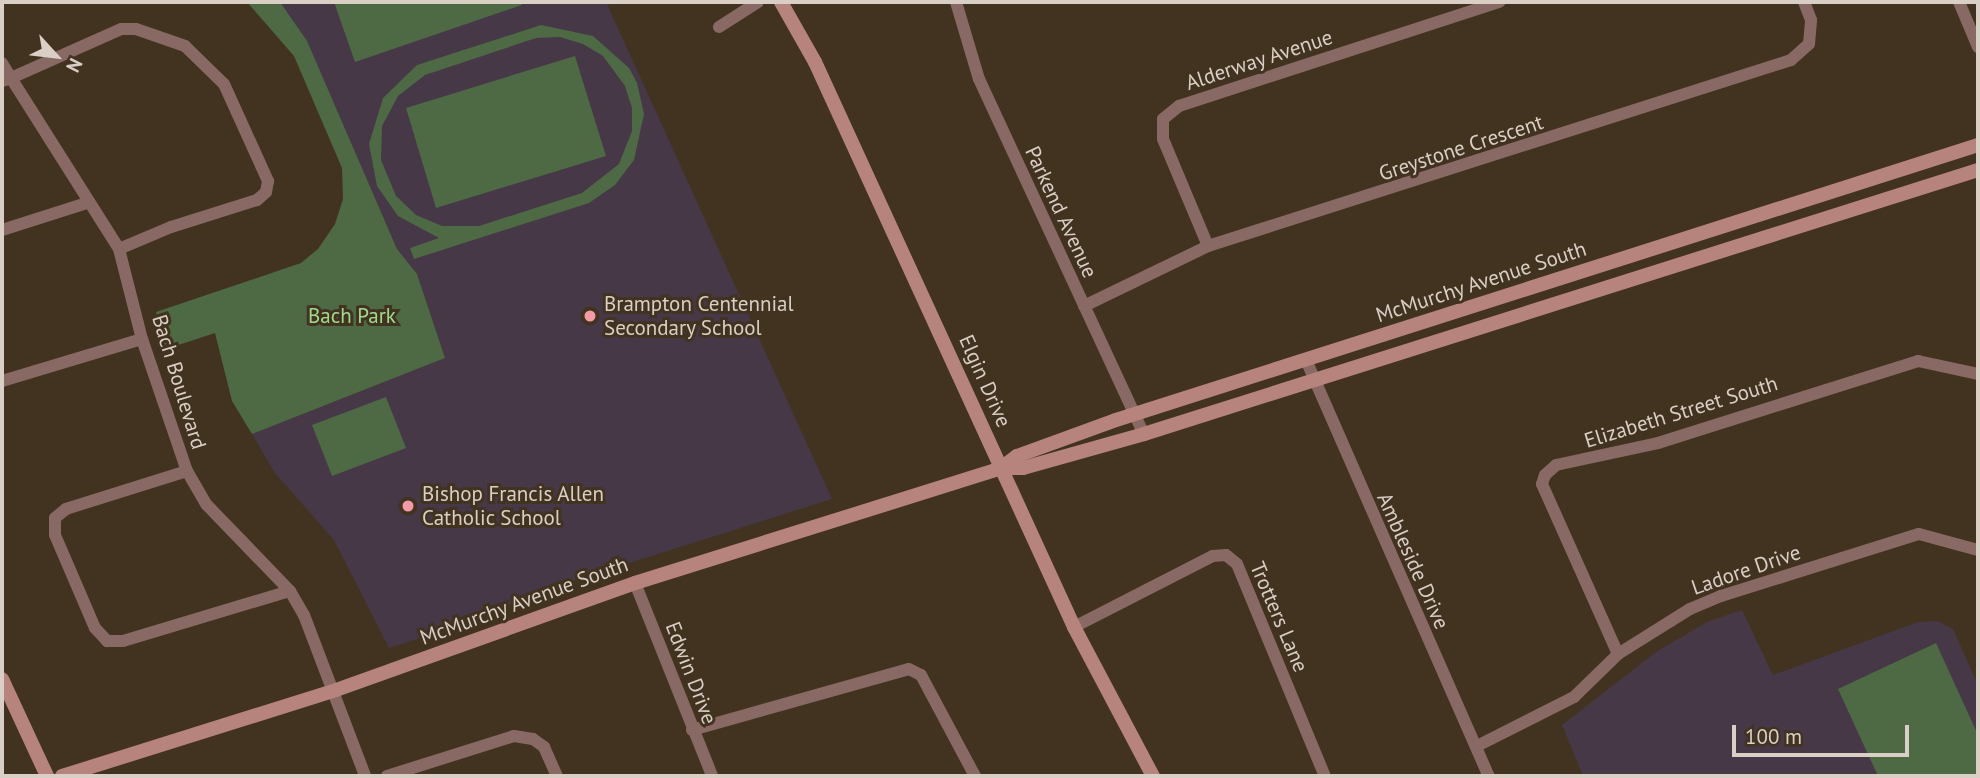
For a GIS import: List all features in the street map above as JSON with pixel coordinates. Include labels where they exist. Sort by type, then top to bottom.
[{"type":"street","points":[[719,27],[758,2]]},
{"type":"street","name":"Elgin Drive","points":[[781,2],[815,62],[1074,627],[1153,776]]},
{"type":"street","name":"Parkend Avenue","points":[[956,2],[979,79],[1144,434]]},
{"type":"street","name":"Alderway Avenue","points":[[1208,246],[1163,139],[1163,118],[1179,106],[1500,2]]},
{"type":"street","name":"Greystone Crescent","points":[[1084,306],[1208,246],[1285,225],[1791,60],[1809,44],[1811,20],[1804,2]]},
{"type":"street","points":[[1959,2],[1973,21],[1978,47]]},
{"type":"street","points":[[6,80],[121,29],[136,29],[185,47],[224,85],[268,181],[266,192],[257,200],[171,227],[119,249]]},
{"type":"street","name":"Bach Boulevard","points":[[2,63],[6,80],[119,249],[142,339],[187,471],[207,505],[290,591],[336,690],[365,776]]},
{"type":"street","name":"McMurchy Avenue South","points":[[1001,468],[1017,456],[1134,414],[1978,145]]},
{"type":"street","name":"McMurchy Avenue South","points":[[62,776],[336,690],[635,583],[1001,468],[1023,468],[1144,434],[1978,170]]},
{"type":"street","points":[[2,230],[87,203]]},
{"type":"street","points":[[2,381],[142,339]]},
{"type":"street","name":"Ambleside Drive","points":[[1306,360],[1312,381],[1489,776]]},
{"type":"street","name":"Elizabeth Street South","points":[[1618,654],[1542,484],[1545,475],[1556,466],[1658,443],[1918,361],[1978,374]]},
{"type":"street","points":[[187,471],[66,509],[55,518],[55,535],[95,628],[107,641],[123,641],[290,591]]},
{"type":"street","name":"Ladore Drive","points":[[1477,746],[1574,697],[1618,654],[1690,609],[1721,596],[1919,534],[1978,550]]},
{"type":"street","name":"Trotters Lane","points":[[1074,627],[1213,556],[1226,555],[1237,564],[1325,776]]},
{"type":"street","name":"Edwin Drive","points":[[635,583],[712,776]]},
{"type":"street","points":[[692,730],[909,669],[921,675],[975,776]]},
{"type":"street","points":[[2,679],[47,776]]},
{"type":"street","points":[[387,776],[514,736],[533,738],[544,747],[557,776]]},
{"type":"shaded area","name":"Brampton Centennial Secondary School","points":[[280,2],[606,2],[832,499],[547,589],[458,626],[389,648],[334,540],[275,473],[252,434],[445,358],[417,275],[397,249],[340,118]]},
{"type":"shaded area","points":[[1742,610],[1773,675],[1918,622],[1937,621],[1953,629],[1978,685],[1978,776],[1583,776],[1562,725],[1656,652],[1707,622]]},
{"type":"green space","name":"Bach Park","points":[[247,2],[280,2],[307,41],[397,249],[417,274],[445,358],[252,434],[232,401],[215,333],[166,349],[156,312],[301,263],[318,249],[335,224],[343,199],[342,168],[294,56]]},
{"type":"green space","points":[[334,2],[521,2],[522,5],[355,62]]},
{"type":"green space","points":[[541,25],[593,36],[629,68],[637,83],[644,114],[634,160],[615,185],[589,203],[414,259],[410,248],[439,238],[398,216],[377,186],[369,144],[383,98],[417,65]],"holes":[[[560,37],[583,44],[603,56],[625,86],[632,108],[632,131],[619,164],[582,193],[479,226],[442,226],[416,215],[396,196],[381,160],[382,126],[398,96],[425,75],[536,38]]]},
{"type":"green space","points":[[575,56],[606,156],[436,208],[406,108]]},
{"type":"green space","points":[[386,397],[406,448],[332,476],[312,425]]},
{"type":"green space","points":[[1936,643],[1978,735],[1978,776],[1878,776],[1838,689]]},
{"type":"place","name":"Brampton Centennial Secondary School","points":[[590,316]]},
{"type":"place","name":"Bishop Francis Allen Catholic School","points":[[408,506]]}]
